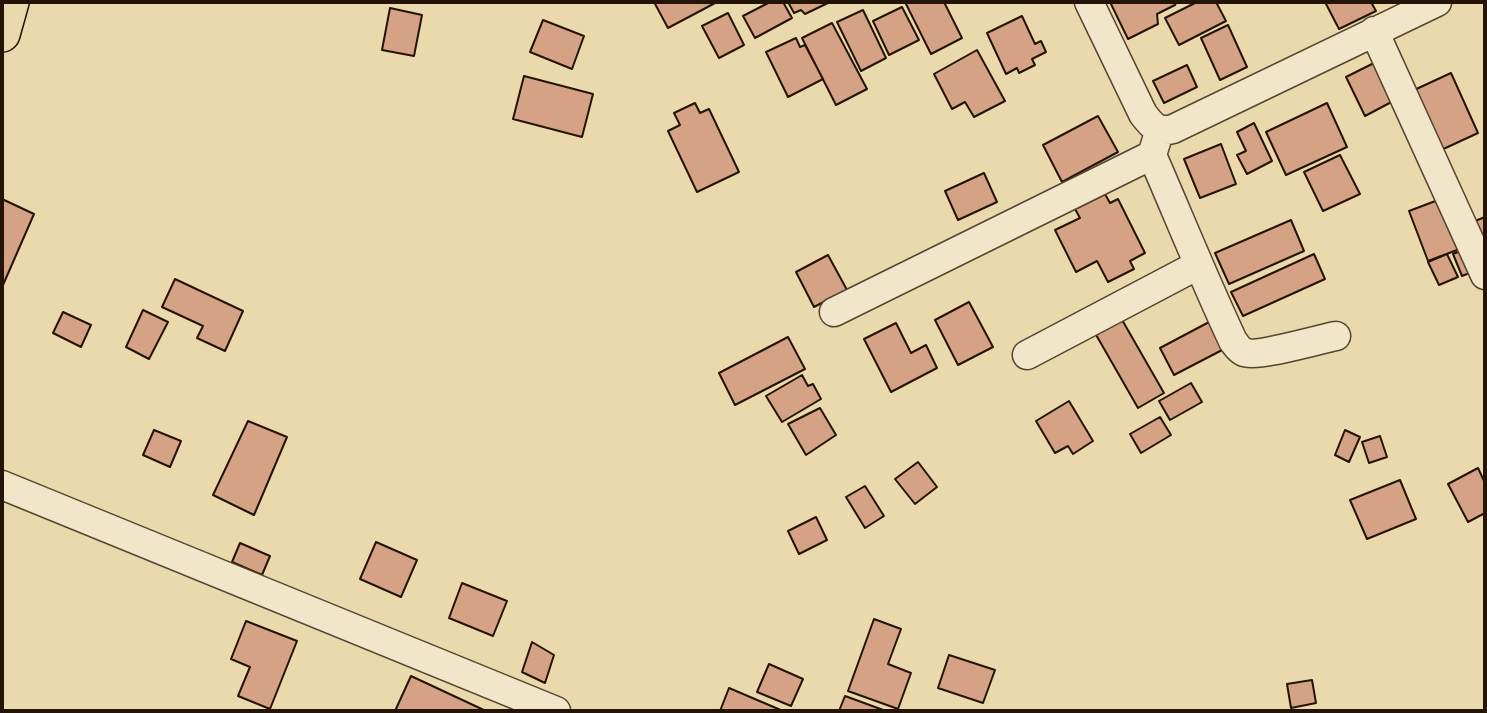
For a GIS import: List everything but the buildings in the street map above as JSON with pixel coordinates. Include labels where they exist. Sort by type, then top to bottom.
[{"type":"main road","points":[[2,34],[10,2]]},
{"type":"street","points":[[1089,2],[1150,124],[1198,265],[1233,341],[1243,352],[1258,353],[1336,336]]},
{"type":"street","points":[[834,312],[1156,143],[1173,129],[1437,2]]},
{"type":"street","points":[[1374,31],[1485,275]]},
{"type":"street","points":[[1027,355],[1198,265]]},
{"type":"street","points":[[2,485],[556,711]]}]
